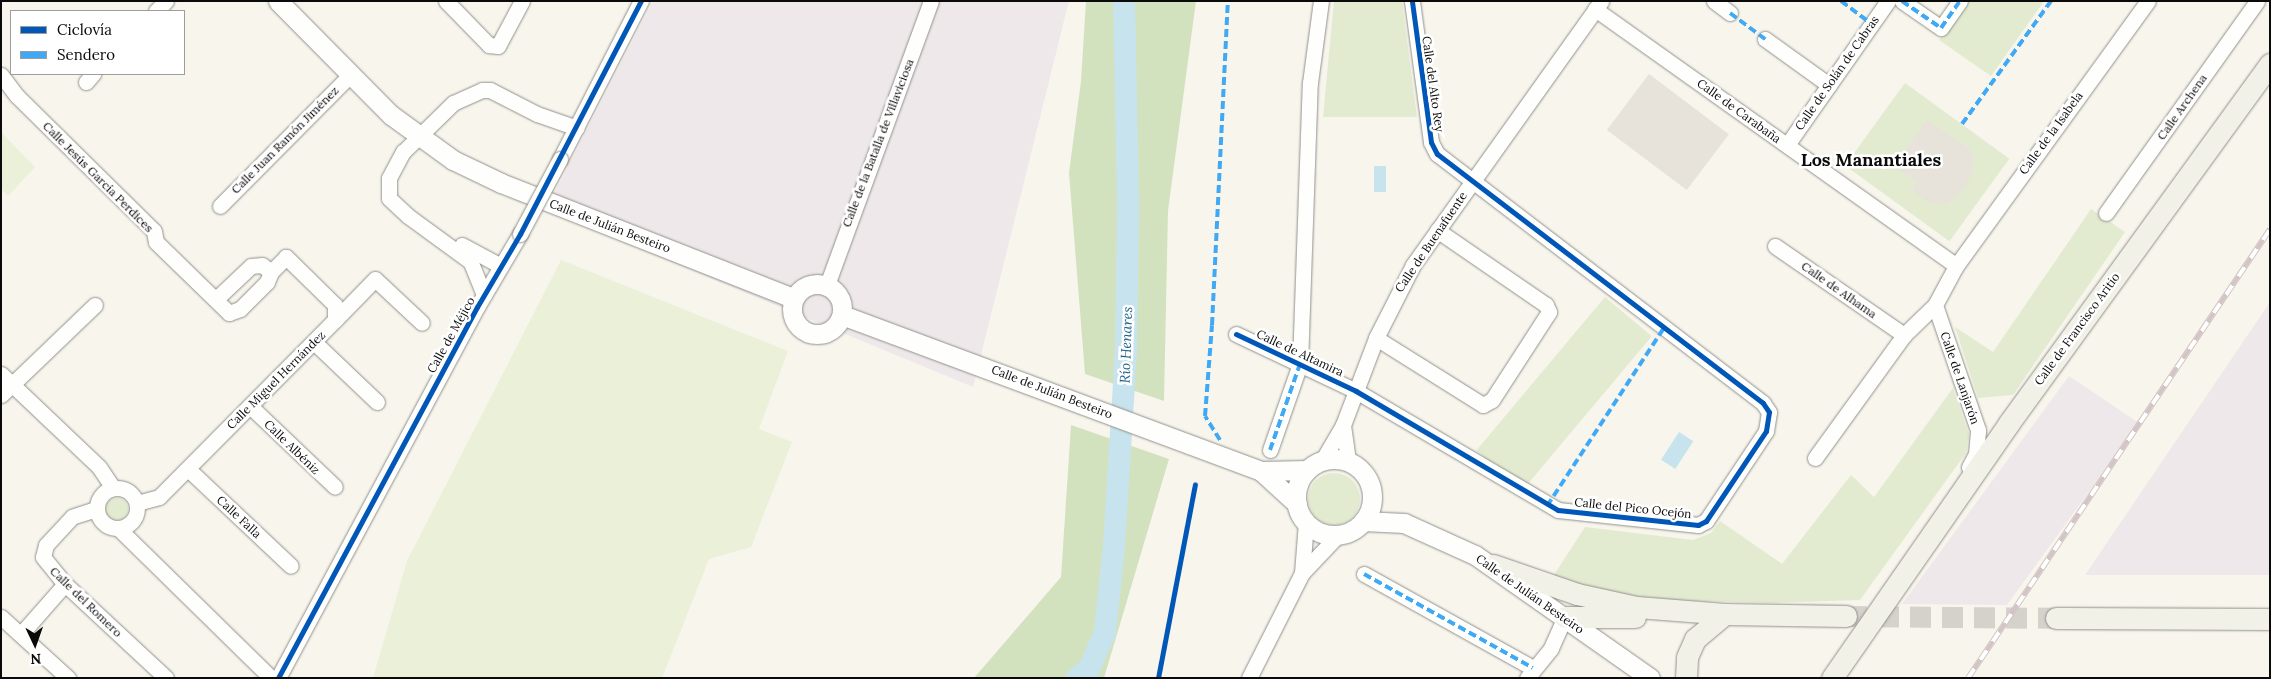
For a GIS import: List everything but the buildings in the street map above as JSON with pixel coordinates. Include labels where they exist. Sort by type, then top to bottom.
[{"type":"main road","name":"Calle de Francisco Aritio","points":[[1832,678],[1887,595],[2270,64]]},
{"type":"main road","points":[[1494,565],[1611,603],[1725,614],[1846,616]]},
{"type":"main road","name":"Calle de Francisco Aritio","points":[[1817,678],[1887,595]]},
{"type":"main road","points":[[1565,617],[1697,618],[1725,614]]},
{"type":"main road","points":[[1686,678],[1686,657],[1695,639],[1725,614]]},
{"type":"main road","points":[[2056,618],[2270,618]]},
{"type":"street","points":[[157,10],[166,1]]},
{"type":"street","name":"Calle de Julián Besteiro","points":[[278,1],[351,74],[420,138],[487,177],[793,298]]},
{"type":"street","points":[[446,1],[489,45],[498,46],[522,1]]},
{"type":"street","name":"Calle de Méjico","points":[[278,678],[484,295],[520,234],[577,128],[640,1]]},
{"type":"street","name":"Calle de la Batalla de Villaviciosa","points":[[827,285],[931,1]]},
{"type":"street","points":[[1300,364],[1310,82],[1321,1]]},
{"type":"street","name":"Calle del Alto Rey","points":[[1412,1],[1432,146],[1436,154],[1471,181]]},
{"type":"street","points":[[1714,1],[1730,13]]},
{"type":"street","name":"Calle de Solán de Cabras","points":[[1787,145],[1888,1]]},
{"type":"street","points":[[1902,1],[1942,28],[1960,1]]},
{"type":"street","name":"Calle de la Isabela","points":[[1956,266],[2148,1]]},
{"type":"street","name":"Calle Archena","points":[[2106,213],[2257,1]]},
{"type":"street","name":"Calle de Buenafuente","points":[[1315,466],[1343,425],[1376,338],[1408,273],[1471,181],[1598,5]]},
{"type":"street","name":"Calle de Carabaña","points":[[1598,5],[1787,145],[1956,266]]},
{"type":"street","points":[[1765,39],[1829,84]]},
{"type":"street","name":"Calle Juan Ramón Jiménez","points":[[220,206],[351,74]]},
{"type":"street","name":"Calle Jesús García Perdices","points":[[1,75],[17,96],[154,231],[156,242],[216,299],[228,313],[233,313],[267,282],[271,272]]},
{"type":"street","points":[[484,295],[471,262],[408,216],[389,198],[387,188],[403,152],[420,138],[453,103],[482,90],[490,90],[537,114],[577,128]]},
{"type":"street","name":"Calle del Pico Ocejón","points":[[1356,391],[1551,508],[1688,526],[1706,521],[1766,431],[1769,412],[1762,403],[1471,181]]},
{"type":"street","points":[[408,216],[501,266]]},
{"type":"street","points":[[1376,338],[1483,405],[1492,400],[1548,312],[1546,305],[1438,230]]},
{"type":"street","name":"Calle de Alhama","points":[[1775,246],[1904,335]]},
{"type":"street","name":"Calle Miguel Hernández","points":[[136,504],[154,500],[188,469],[335,320],[335,305],[286,257],[271,272]]},
{"type":"street","points":[[216,299],[251,266],[262,265],[271,272]]},
{"type":"street","points":[[1815,458],[1904,335],[1935,305],[1956,266]]},
{"type":"street","points":[[335,320],[375,278],[422,323]]},
{"type":"street","points":[[816,283],[827,285],[840,296],[842,315],[834,328],[823,334],[809,333],[796,323],[791,310],[793,298],[804,286],[816,283]]},
{"type":"street","points":[[7,390],[95,305]]},
{"type":"street","name":"Calle de Lanjarón","points":[[1935,305],[1978,430],[1976,454],[1967,470],[1961,492]]},
{"type":"street","name":"Calle de Julián Besteiro","points":[[842,315],[1261,471],[1297,504]]},
{"type":"street","name":"Calle de Altamira","points":[[1236,334],[1356,391]]},
{"type":"street","points":[[314,342],[377,402]]},
{"type":"street","name":"Calle de Altamira","points":[[1270,450],[1300,364]]},
{"type":"street","points":[[1,374],[7,390],[99,467],[113,488],[130,493],[136,504],[133,520],[119,529]]},
{"type":"street","name":"Calle Albéniz","points":[[250,406],[335,487]]},
{"type":"street","name":"Calle de Buenafuente","points":[[1343,425],[1348,462]]},
{"type":"street","points":[[1249,678],[1302,574],[1340,534],[1364,521],[1371,503],[1372,493],[1362,471],[1348,462],[1315,466],[1298,486],[1297,504],[1306,522],[1302,574]]},
{"type":"street","name":"Calle de Julián Besteiro","points":[[1261,471],[1315,466]]},
{"type":"street","name":"Calle Falla","points":[[188,469],[290,566]]},
{"type":"street","points":[[113,488],[101,496],[96,509],[104,524],[119,529],[271,678]]},
{"type":"street","name":"Calle de Julián Besteiro","points":[[1372,493],[1404,523],[1494,565],[1650,678]]},
{"type":"street","name":"Calle del Romero","points":[[96,509],[72,517],[44,550],[45,561],[65,584],[166,678]]},
{"type":"street","name":"Calle de Julián Besteiro","points":[[1364,521],[1404,523]]},
{"type":"street","points":[[1306,522],[1327,534],[1340,534]]},
{"type":"street","points":[[1364,574],[1530,673],[1551,648],[1565,617]]},
{"type":"street","points":[[21,634],[65,584]]},
{"type":"street","points":[[1,617],[68,678]]},
{"type":"shaded area","points":[[653,1],[1069,1],[973,387],[546,210]]},
{"type":"shaded area","points":[[1649,74],[1729,134],[1687,190],[1607,130]]},
{"type":"shaded area","points":[[1927,120],[1969,148],[1973,156],[1972,172],[1967,185],[1955,199],[1943,204],[1927,202],[1912,190],[1916,182],[1893,166]]},
{"type":"shaded area","points":[[2270,302],[2270,575],[2085,575]]},
{"type":"shaded area","points":[[2069,376],[2139,423],[2007,605],[1902,604]]},
{"type":"green space","points":[[1086,1],[1196,1],[1168,211],[1164,401],[1085,374],[1069,173],[1081,81]]},
{"type":"green space","points":[[1334,1],[1402,1],[1417,117],[1323,117]]},
{"type":"green space","points":[[1966,1],[2044,1],[1991,76],[1939,40]]},
{"type":"green space","points":[[1905,83],[2009,159],[1949,241],[1845,166]]},
{"type":"green space","points":[[1,132],[35,167],[8,196],[1,189]]},
{"type":"green space","points":[[2091,209],[2125,232],[2013,395],[1978,398],[1955,327],[1993,352]]},
{"type":"green space","points":[[561,260],[788,351],[759,429],[792,442],[751,547],[709,559],[662,678],[373,678],[407,561]]},
{"type":"green space","points":[[1605,297],[1652,336],[1523,489],[1476,450]]},
{"type":"green space","points":[[1953,388],[1969,434],[1966,453],[1860,600],[1771,603],[1656,600],[1605,593],[1552,578],[1585,527],[1693,540],[1711,533],[1720,521],[1782,564],[1851,475],[1874,497]]},
{"type":"green space","points":[[1071,425],[1169,459],[1104,678],[974,678],[1061,577]]},
{"type":"green space","points":[[1334,473],[1344,475],[1352,481],[1358,489],[1360,499],[1358,509],[1352,517],[1344,523],[1334,525],[1324,523],[1316,517],[1310,509],[1308,499],[1310,489],[1316,481],[1324,475]]},
{"type":"green space","points":[[117,498],[125,501],[128,509],[125,517],[117,520],[109,517],[106,509],[109,501]]},
{"type":"water","points":[[1374,166],[1386,166],[1386,192],[1374,192]]},
{"type":"water","points":[[1679,432],[1693,441],[1675,469],[1661,460]]},
{"type":"waterway","name":"Río Henares","points":[[1077,678],[1089,669],[1105,632],[1114,547],[1126,353],[1128,203],[1124,1]]},
{"type":"tunnel","points":[[1846,616],[2056,618]]},
{"type":"railway","points":[[1968,678],[2270,229]]},
{"type":"marked path","points":[[1220,440],[1205,416],[1212,325],[1228,1]]},
{"type":"marked path","points":[[1841,1],[1872,24]]},
{"type":"marked path","points":[[1902,1],[1941,28],[1960,1]]},
{"type":"marked path","points":[[1962,124],[2051,1]]},
{"type":"marked path","points":[[1730,13],[1765,39]]},
{"type":"marked path","points":[[1547,506],[1664,328]]},
{"type":"marked path","points":[[1270,450],[1300,364]]},
{"type":"marked path","points":[[1364,574],[1533,668]]},
{"type":"cycle path","points":[[278,678],[477,307],[520,234],[641,1]]},
{"type":"cycle path","points":[[1236,334],[1356,391],[1558,510],[1698,525],[1706,521],[1766,431],[1769,412],[1763,403],[1437,154],[1431,142],[1412,1]]},
{"type":"cycle path","points":[[1158,678],[1195,484]]},
{"type":"district","name":"Los Manantiales","points":[[1871,160]]}]
